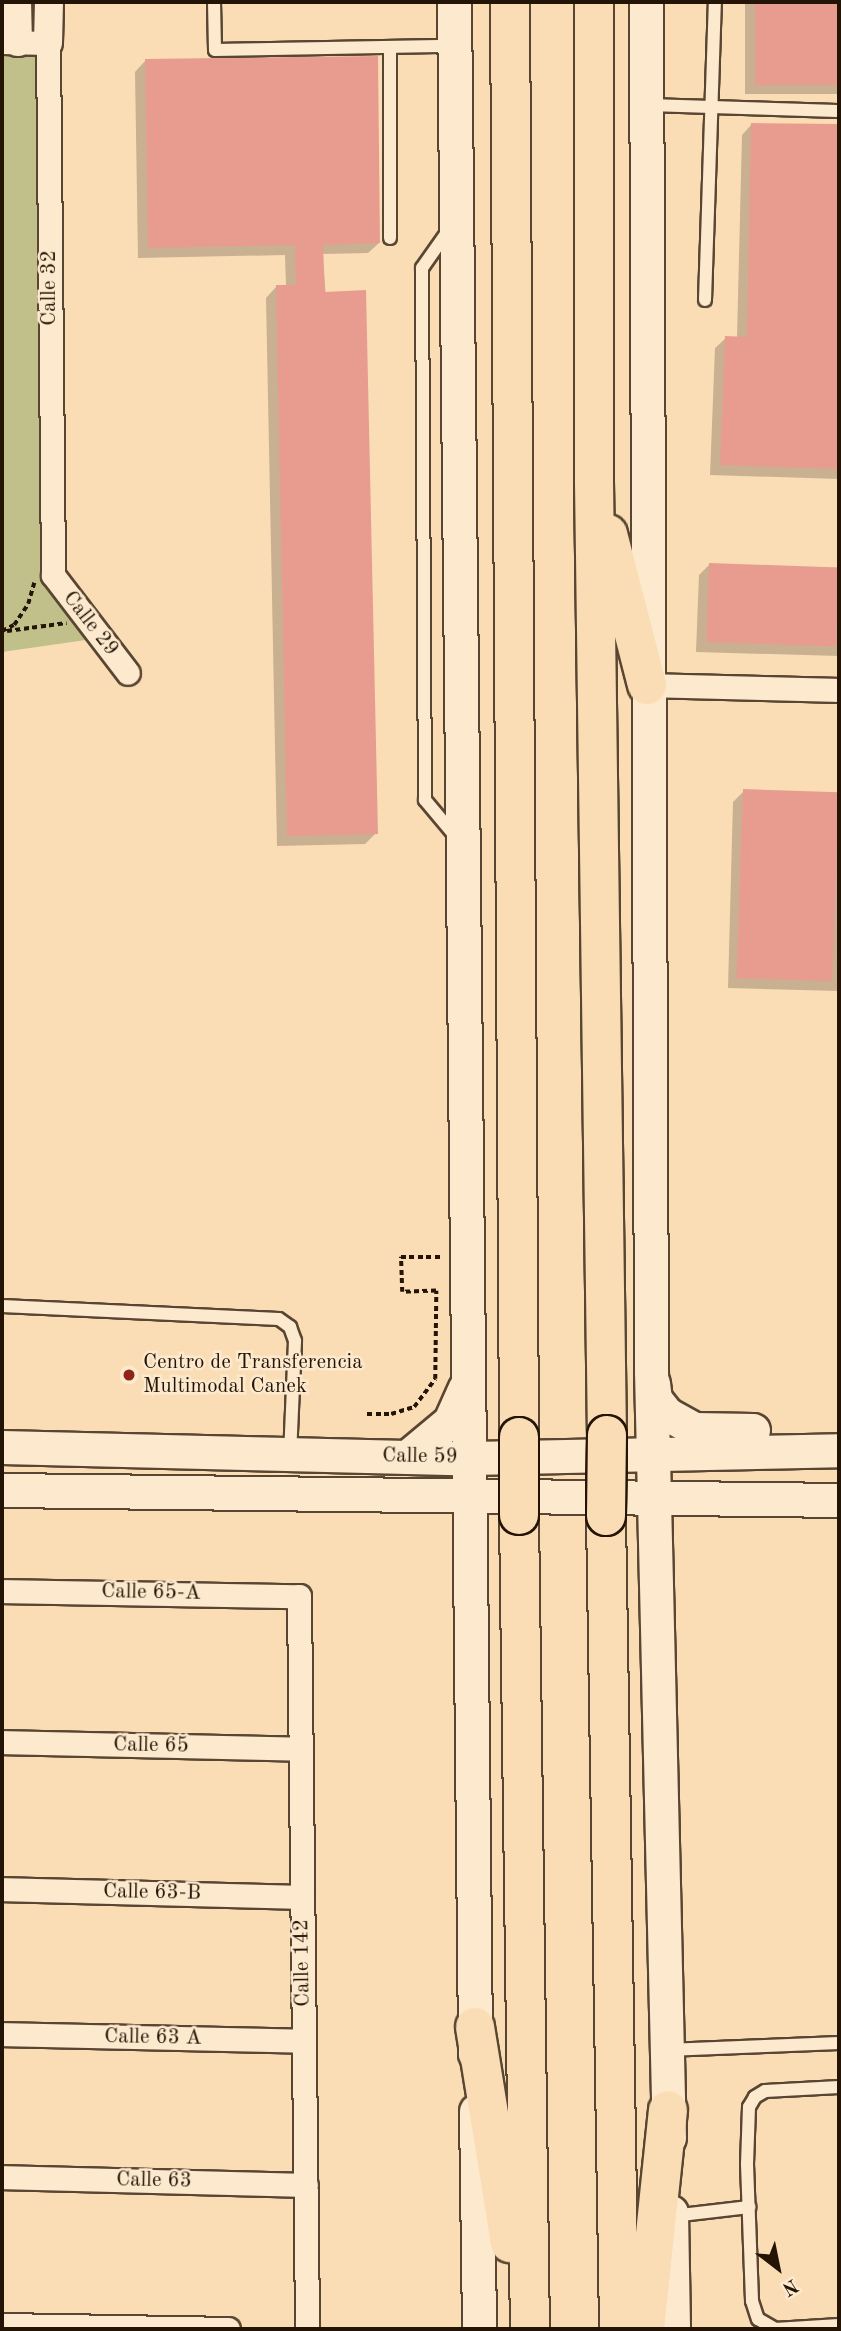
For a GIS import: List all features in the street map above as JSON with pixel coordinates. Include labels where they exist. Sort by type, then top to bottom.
[{"type":"highway","points":[[484,2],[512,166]]},
{"type":"highway","points":[[510,2],[519,1515],[530,2329]]},
{"type":"highway","points":[[594,2],[594,482],[619,2329]]},
{"type":"highway","points":[[594,482],[647,685]]},
{"type":"highway","points":[[475,2027],[524,2329]]},
{"type":"highway","points":[[645,2329],[668,2110]]},
{"type":"main road","points":[[454,2],[479,2329]]},
{"type":"main road","points":[[646,2],[651,1371],[673,2329]]},
{"type":"main road","points":[[651,1371],[656,1399],[667,1414],[694,1429],[839,1433]]},
{"type":"main road","points":[[407,1457],[450,1421],[468,1379]]},
{"type":"main road","name":"Calle 59","points":[[2,1447],[468,1458],[839,1450]]},
{"type":"main road","name":"Calle 59","points":[[2,1490],[655,1495],[839,1500]]},
{"type":"street","points":[[17,2],[10,42],[48,43]]},
{"type":"street","name":"Calle 32","points":[[49,2],[53,570]]},
{"type":"street","name":"Calle 29","points":[[53,570],[128,673]]},
{"type":"street","points":[[647,685],[839,690]]},
{"type":"street","name":"Calle 65-A","points":[[2,1591],[299,1596]]},
{"type":"street","name":"Calle 142","points":[[299,1596],[307,2329]]},
{"type":"street","name":"Calle 65","points":[[2,1742],[301,1749]]},
{"type":"street","name":"Calle 63-B","points":[[2,1889],[302,1896]]},
{"type":"street","name":"Calle 63 A","points":[[2,2034],[304,2042]]},
{"type":"street","name":"Calle 63","points":[[2,2177],[306,2185]]},
{"type":"street","points":[[2,2325],[228,2329]]},
{"type":"lane","points":[[214,2],[215,50],[454,46]]},
{"type":"lane","points":[[705,300],[715,2]]},
{"type":"lane","points":[[390,47],[390,238]]},
{"type":"lane","points":[[646,105],[839,111]]},
{"type":"lane","points":[[2,1306],[279,1320],[290,1326],[295,1341],[290,1454]]},
{"type":"lane","points":[[667,2050],[839,2043]]},
{"type":"lane","points":[[839,2087],[765,2091],[755,2097],[749,2107],[752,2301],[758,2319],[775,2329],[839,2325]]},
{"type":"lane","points":[[671,2216],[749,2207]]},
{"type":"path","points":[[3,631],[28,604],[41,573],[53,570]]},
{"type":"path","points":[[3,631],[88,621]]},
{"type":"path","points":[[367,1414],[405,1411],[431,1388],[438,1369],[436,1291],[402,1292],[401,1257],[443,1257]]},
{"type":"shaded area","points":[[48,43],[51,352],[45,584],[86,640],[2,652],[2,45]]},
{"type":"building","points":[[755,2],[839,2],[839,85],[755,85]]},
{"type":"building","points":[[378,56],[380,243],[323,245],[325,292],[366,290],[378,834],[287,836],[276,285],[296,285],[295,245],[148,248],[145,59]]},
{"type":"building","points":[[751,123],[839,124],[839,469],[720,465],[725,336],[747,337]]},
{"type":"building","points":[[709,563],[839,568],[836,646],[706,642]]},
{"type":"building","points":[[743,789],[839,792],[832,981],[736,978]]},
{"type":"place","name":"Centro de Transferencia Multimodal Canek","points":[[129,1375]]}]
